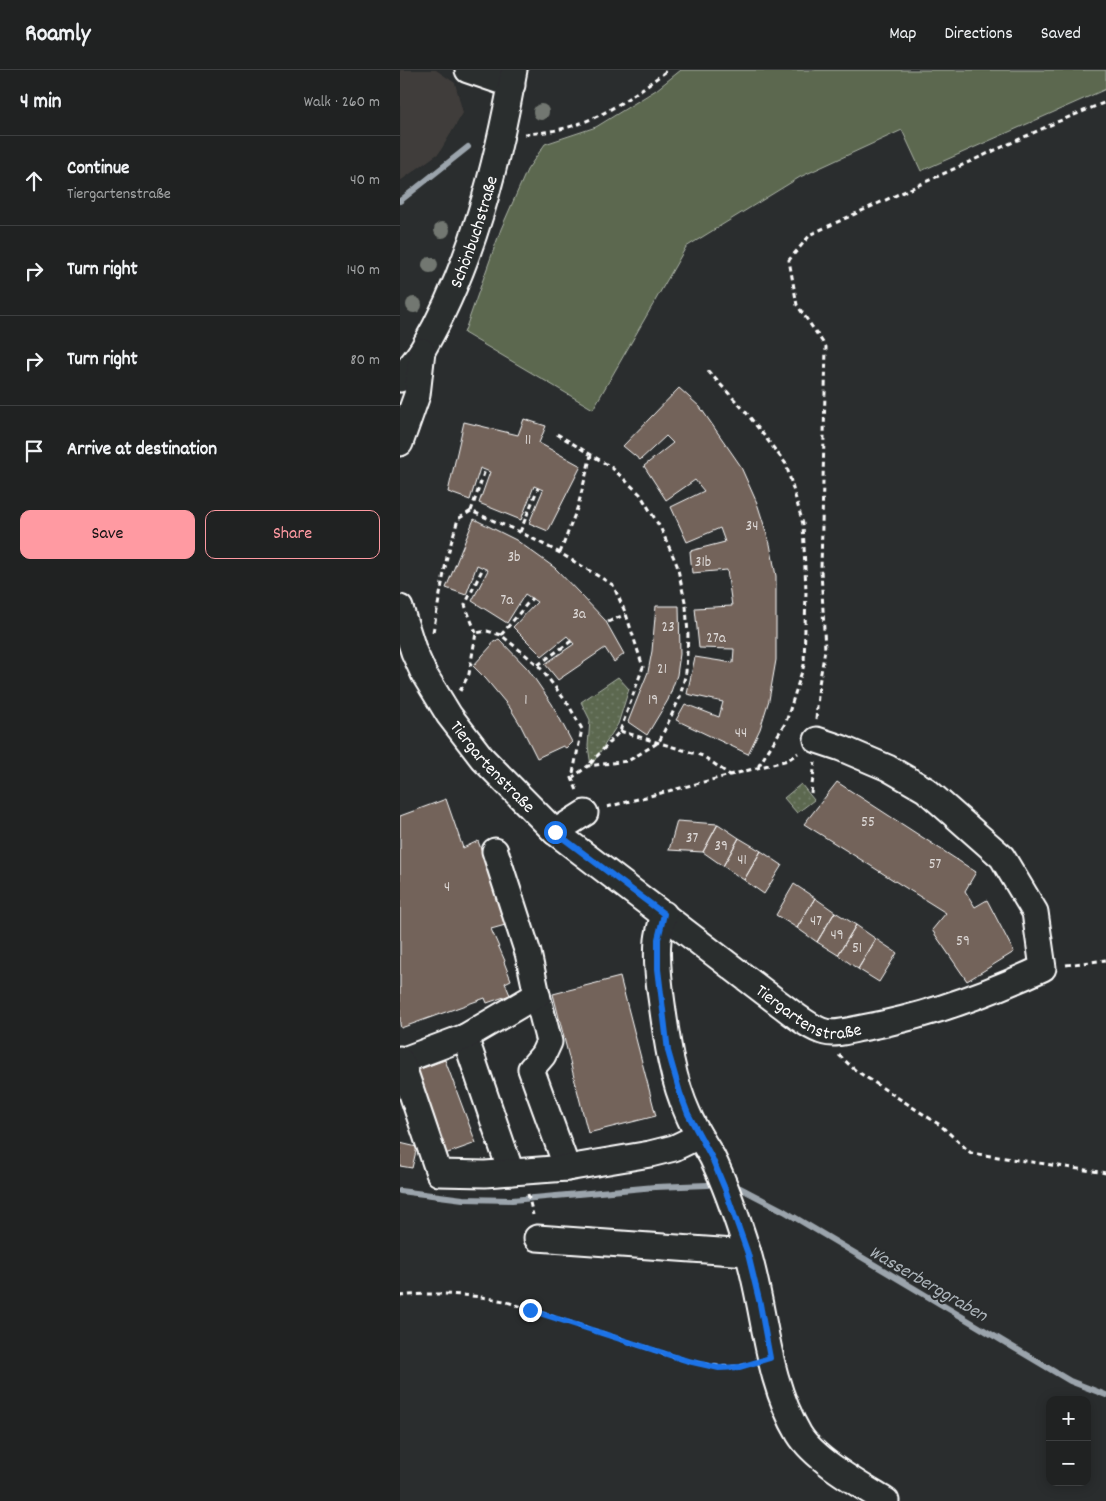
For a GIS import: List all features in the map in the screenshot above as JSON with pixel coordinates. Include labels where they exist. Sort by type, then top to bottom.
[{"type":"street","points":[[468,70],[513,78]]},
{"type":"street","name":"Schönbuchstraße","points":[[400,379],[422,351],[439,320],[465,258],[483,204],[513,78]]},
{"type":"street","points":[[400,443],[417,395],[422,351]]},
{"type":"street","name":"Tiergartenstraße","points":[[400,608],[414,652],[449,715],[482,758],[555,832],[776,1001],[814,1027],[825,1032],[838,1032],[885,1024],[960,1003],[1043,968]]},
{"type":"street","points":[[817,740],[888,768],[926,790],[1002,857],[1034,912],[1043,968]]},
{"type":"street","points":[[555,832],[585,813]]},
{"type":"street","points":[[495,851],[528,953],[549,1042],[543,1055],[531,1070],[567,1168]]},
{"type":"street","points":[[664,914],[658,939],[658,969],[668,1051],[688,1114],[712,1158],[748,1254],[776,1384],[800,1436],[822,1459],[851,1480],[886,1501]]},
{"type":"street","points":[[537,995],[465,1037],[400,1060],[440,1173],[519,1180],[567,1168],[650,1154],[674,1148],[699,1136]]},
{"type":"street","points":[[465,1037],[519,1180]]},
{"type":"street","points":[[535,1227],[748,1254]]},
{"type":"path","points":[[501,134],[540,133],[580,125],[626,101],[668,70]]},
{"type":"path","points":[[812,793],[817,740],[819,684],[825,650],[821,570],[826,347],[797,305],[789,260],[810,234],[1057,122],[1106,102]]},
{"type":"path","points":[[708,371],[745,411],[786,464],[803,524],[806,591],[804,665],[786,722],[758,768]]},
{"type":"path","points":[[557,434],[611,467],[640,494],[661,529],[677,565],[686,606],[688,635],[686,672],[680,697],[659,742],[628,761],[588,766]]},
{"type":"path","points":[[560,553],[578,506],[591,455]]},
{"type":"path","points":[[432,635],[447,558],[458,519],[471,511],[485,470]]},
{"type":"path","points":[[520,532],[538,488]]},
{"type":"path","points":[[471,511],[520,532],[560,553],[613,585],[626,614],[643,667],[620,731],[588,766],[572,778]]},
{"type":"path","points":[[469,674],[476,633],[465,604],[483,568]]},
{"type":"path","points":[[501,635],[532,598]]},
{"type":"path","points":[[608,622],[626,614]]},
{"type":"path","points":[[476,633],[487,631],[501,635],[538,665],[568,704],[582,730],[572,778],[585,813]]},
{"type":"path","points":[[538,665],[574,639]]},
{"type":"path","points":[[620,731],[703,756],[731,775]]},
{"type":"path","points":[[627,802],[788,760],[817,740]]},
{"type":"path","points":[[1043,968],[1106,960]]},
{"type":"path","points":[[825,1032],[829,1046],[855,1070],[940,1125],[972,1153],[1106,1173]]},
{"type":"path","points":[[519,1180],[535,1227]]},
{"type":"path","points":[[400,1296],[441,1294],[483,1296],[504,1300],[688,1361],[719,1368],[740,1367],[770,1358]]},
{"type":"shaded area","points":[[400,70],[436,70],[455,83],[463,113],[439,153],[400,181]]},
{"type":"green space","points":[[681,70],[1106,70],[1106,89],[921,171],[902,130],[800,177],[686,247],[593,409],[464,333],[501,229],[527,170],[545,144],[596,127],[656,90]]},
{"type":"green space","points":[[618,677],[629,689],[618,724],[591,766],[588,746],[590,720],[581,702]]},
{"type":"green space","points":[[801,784],[814,800],[797,813],[784,798]]},
{"type":"building","points":[[679,388],[700,407],[740,465],[757,503],[770,544],[776,576],[776,660],[769,700],[760,729],[748,754],[676,720],[685,704],[719,717],[723,702],[687,694],[695,657],[733,663],[734,649],[699,648],[695,608],[732,606],[727,570],[692,573],[690,551],[725,542],[720,528],[687,542],[671,507],[704,491],[695,480],[666,500],[644,466],[673,443],[666,436],[640,460],[623,446]]},
{"type":"building","points":[[524,419],[546,426],[539,443],[581,466],[548,531],[529,523],[543,490],[534,486],[521,520],[479,503],[490,472],[480,468],[470,500],[448,492],[464,422],[518,435]]},
{"type":"building","points":[[474,519],[516,540],[555,568],[605,620],[624,654],[614,662],[605,648],[558,680],[545,664],[574,644],[567,636],[542,656],[513,627],[537,602],[525,594],[507,623],[472,601],[488,570],[477,565],[466,595],[446,588]]},
{"type":"building","points":[[656,606],[679,606],[680,654],[677,675],[668,700],[647,735],[628,722],[648,672]]},
{"type":"building","points":[[499,639],[528,669],[552,704],[572,742],[566,748],[563,746],[537,758],[510,708],[473,666],[492,643]]},
{"type":"building","points":[[837,782],[976,872],[965,891],[975,907],[987,900],[1014,952],[967,981],[932,930],[946,913],[804,824]]},
{"type":"building","points":[[446,799],[463,848],[478,841],[509,924],[491,929],[511,980],[505,983],[510,995],[487,1003],[485,998],[401,1028],[400,816]]},
{"type":"building","points":[[677,821],[718,824],[703,852],[669,850]]},
{"type":"building","points":[[718,824],[739,838],[723,866],[703,852]]},
{"type":"building","points":[[739,838],[761,851],[744,880],[723,866]]},
{"type":"building","points":[[761,851],[782,865],[764,894],[744,880]]},
{"type":"building","points":[[794,884],[815,898],[797,928],[776,915]]},
{"type":"building","points":[[815,898],[835,912],[817,942],[797,928]]},
{"type":"building","points":[[835,912],[856,925],[838,955],[817,942]]},
{"type":"building","points":[[856,925],[876,939],[858,969],[838,955]]},
{"type":"building","points":[[876,939],[897,953],[879,982],[858,969]]},
{"type":"building","points":[[620,977],[656,1116],[588,1133],[553,994]]},
{"type":"building","points":[[445,1060],[476,1143],[445,1154],[415,1071]]},
{"type":"building","points":[[400,1143],[417,1147],[412,1168],[400,1166]]},
{"type":"waterway","points":[[400,201],[468,147]]},
{"type":"waterway","name":"Wasserberggraben","points":[[400,1191],[463,1199],[512,1200],[655,1187],[708,1185]]},
{"type":"waterway","name":"Wasserberggraben","points":[[740,1188],[784,1211],[1070,1381],[1106,1395]]},
{"type":"route","points":[[530,1310],[688,1361],[719,1368],[740,1367],[770,1358],[748,1254],[712,1158],[688,1114],[668,1051],[658,969],[658,939],[664,914],[555,832]]}]
